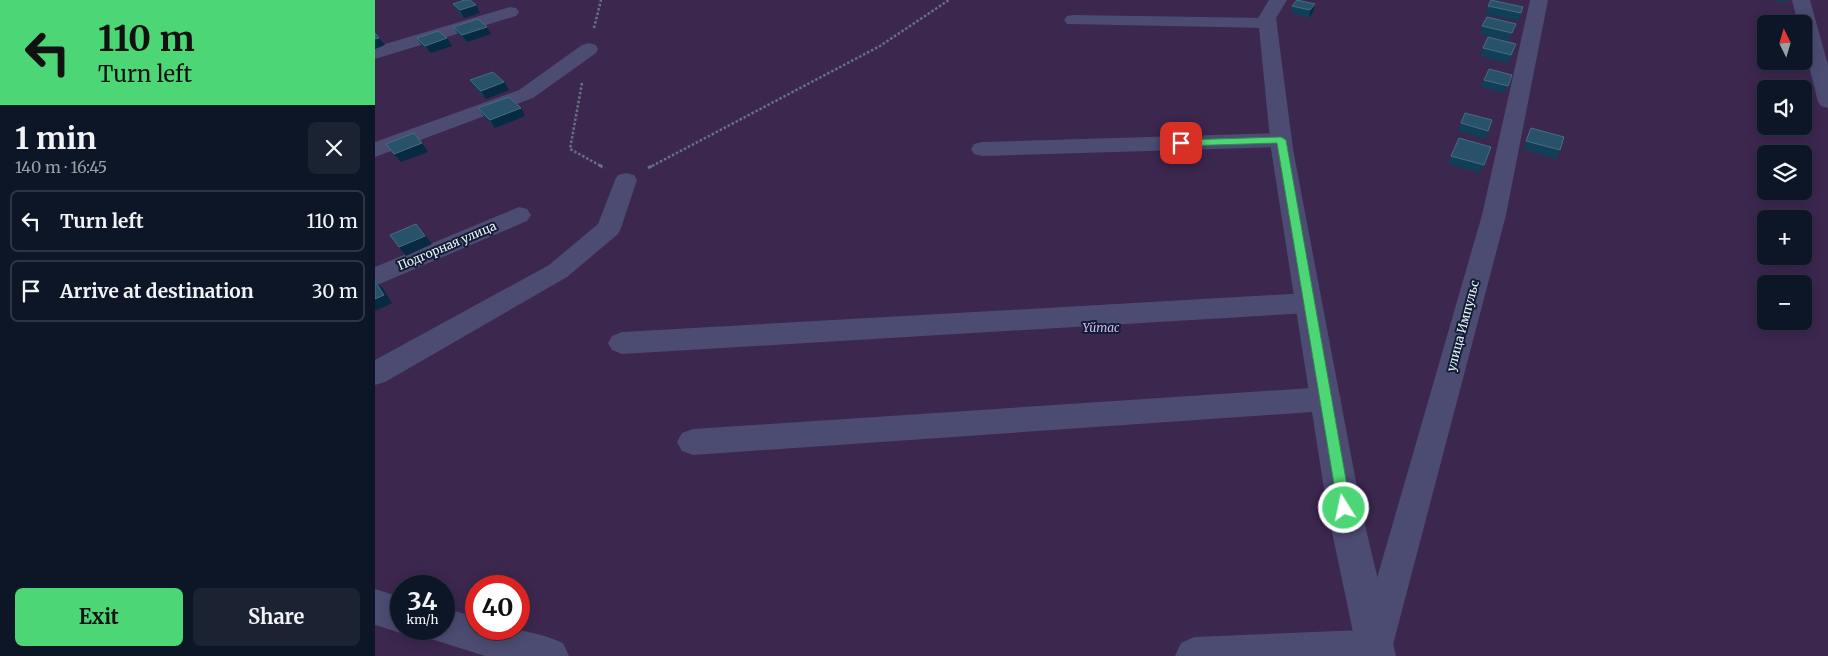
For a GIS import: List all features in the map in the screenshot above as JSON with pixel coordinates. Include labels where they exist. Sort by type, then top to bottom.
[{"type":"street","name":"улица Импульс","points":[[1376,652],[1494,215],[1539,0]]},
{"type":"street","points":[[1801,0],[1828,102]]},
{"type":"street","points":[[1073,20],[1273,11],[1281,140],[1344,508],[1376,652],[1194,656]]},
{"type":"street","points":[[375,53],[510,12]]},
{"type":"street","points":[[375,150],[526,94],[589,49]]},
{"type":"street","points":[[982,149],[1281,140]]},
{"type":"street","points":[[375,374],[558,270],[609,228],[625,180]]},
{"type":"street","name":"Подгорная улица","points":[[375,277],[519,215]]},
{"type":"street","points":[[622,342],[1309,303]]},
{"type":"street","points":[[693,442],[1326,399]]},
{"type":"street","points":[[375,607],[390,611]]},
{"type":"street","points":[[455,629],[550,656]]},
{"type":"path","points":[[601,0],[589,49],[571,149],[625,180],[880,46],[949,0]]},
{"type":"green space","name":"Үйтас","points":[[375,0],[1828,0],[1828,656],[375,656]]},
{"type":"building","points":[[470,0],[476,5],[460,10],[453,4]]},
{"type":"building","points":[[1297,0],[1315,4],[1310,10],[1292,6]]},
{"type":"building","points":[[1491,0],[1523,7],[1521,13],[1488,6]]},
{"type":"building","points":[[1487,17],[1516,24],[1512,33],[1482,26]]},
{"type":"building","points":[[478,19],[487,27],[462,35],[453,27]]},
{"type":"building","points":[[438,31],[447,38],[425,46],[417,38]]},
{"type":"building","points":[[1488,37],[1516,44],[1511,55],[1483,48]]},
{"type":"building","points":[[1489,69],[1512,75],[1508,86],[1484,80]]},
{"type":"building","points":[[493,72],[504,82],[481,91],[470,80]]},
{"type":"building","points":[[509,97],[521,108],[490,120],[478,108]]},
{"type":"building","points":[[1465,113],[1492,120],[1488,131],[1461,123]]},
{"type":"building","points":[[1531,128],[1564,137],[1560,150],[1526,141]]},
{"type":"building","points":[[414,133],[422,143],[394,154],[386,144]]},
{"type":"building","points":[[1459,138],[1491,147],[1484,165],[1451,156]]},
{"type":"building","points":[[416,224],[425,236],[399,247],[390,235]]},
{"type":"building","points":[[375,281],[384,295],[375,299]]},
{"type":"route","points":[[1181,143],[1281,140],[1344,508]]}]
